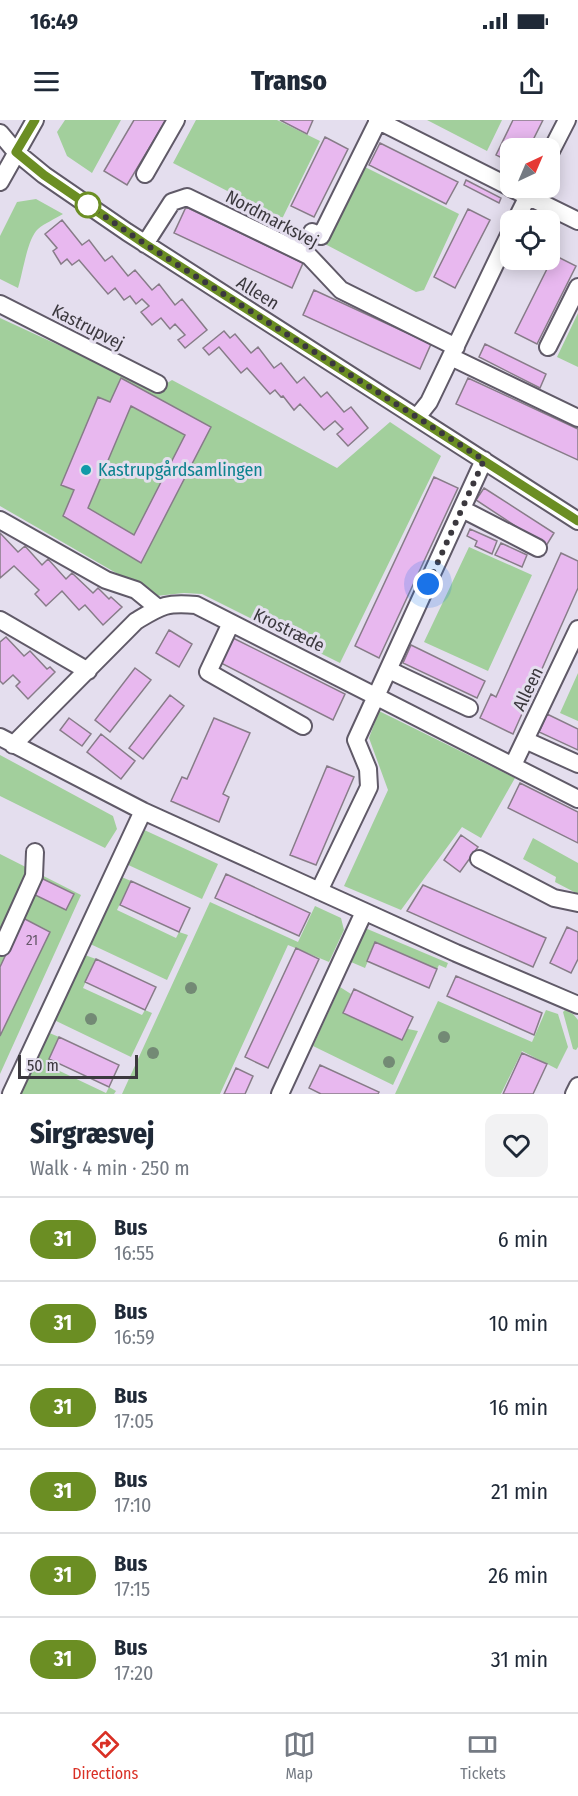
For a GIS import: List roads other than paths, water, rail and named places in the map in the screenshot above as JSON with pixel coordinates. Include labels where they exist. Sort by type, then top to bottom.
[{"type":"street","points":[[0,182],[35,120]]},
{"type":"street","points":[[145,174],[176,120]]},
{"type":"street","points":[[312,232],[321,236],[378,120],[500,182]]},
{"type":"street","points":[[557,138],[567,120]]},
{"type":"street","name":"Alleen","points":[[0,133],[16,152],[44,175],[145,244],[578,521]]},
{"type":"street","name":"Nordmarksvej","points":[[145,244],[172,202],[187,197],[309,256],[341,290],[578,418]]},
{"type":"street","points":[[540,198],[578,221]]},
{"type":"street","points":[[417,417],[429,402],[500,254]]},
{"type":"street","points":[[548,347],[578,287]]},
{"type":"street","name":"Kastrupvej","points":[[0,304],[158,384]]},
{"type":"street","points":[[319,891],[369,787],[368,769],[356,740],[484,460]]},
{"type":"street","points":[[462,509],[538,548]]},
{"type":"street","points":[[0,520],[106,580],[136,590],[158,608]]},
{"type":"street","name":"Krostræde","points":[[7,741],[88,671],[136,621],[158,608],[174,603],[196,605],[578,799]]},
{"type":"street","points":[[0,620],[88,671]]},
{"type":"street","points":[[231,623],[208,672],[303,726]]},
{"type":"street","name":"Alleen","points":[[513,765],[578,630]]},
{"type":"street","points":[[389,670],[469,708]]},
{"type":"street","points":[[525,740],[578,764]]},
{"type":"street","points":[[7,741],[143,811],[364,912],[578,1005]]},
{"type":"street","points":[[11,1094],[143,811]]},
{"type":"street","points":[[2,947],[34,876],[35,852]]},
{"type":"street","points":[[479,860],[554,898],[578,903]]},
{"type":"street","points":[[280,1094],[364,912]]},
{"type":"street","points":[[574,1094],[578,1086]]},
{"type":"place","name":"Kastrupgårdsamlingen","points":[[86,470]]}]
